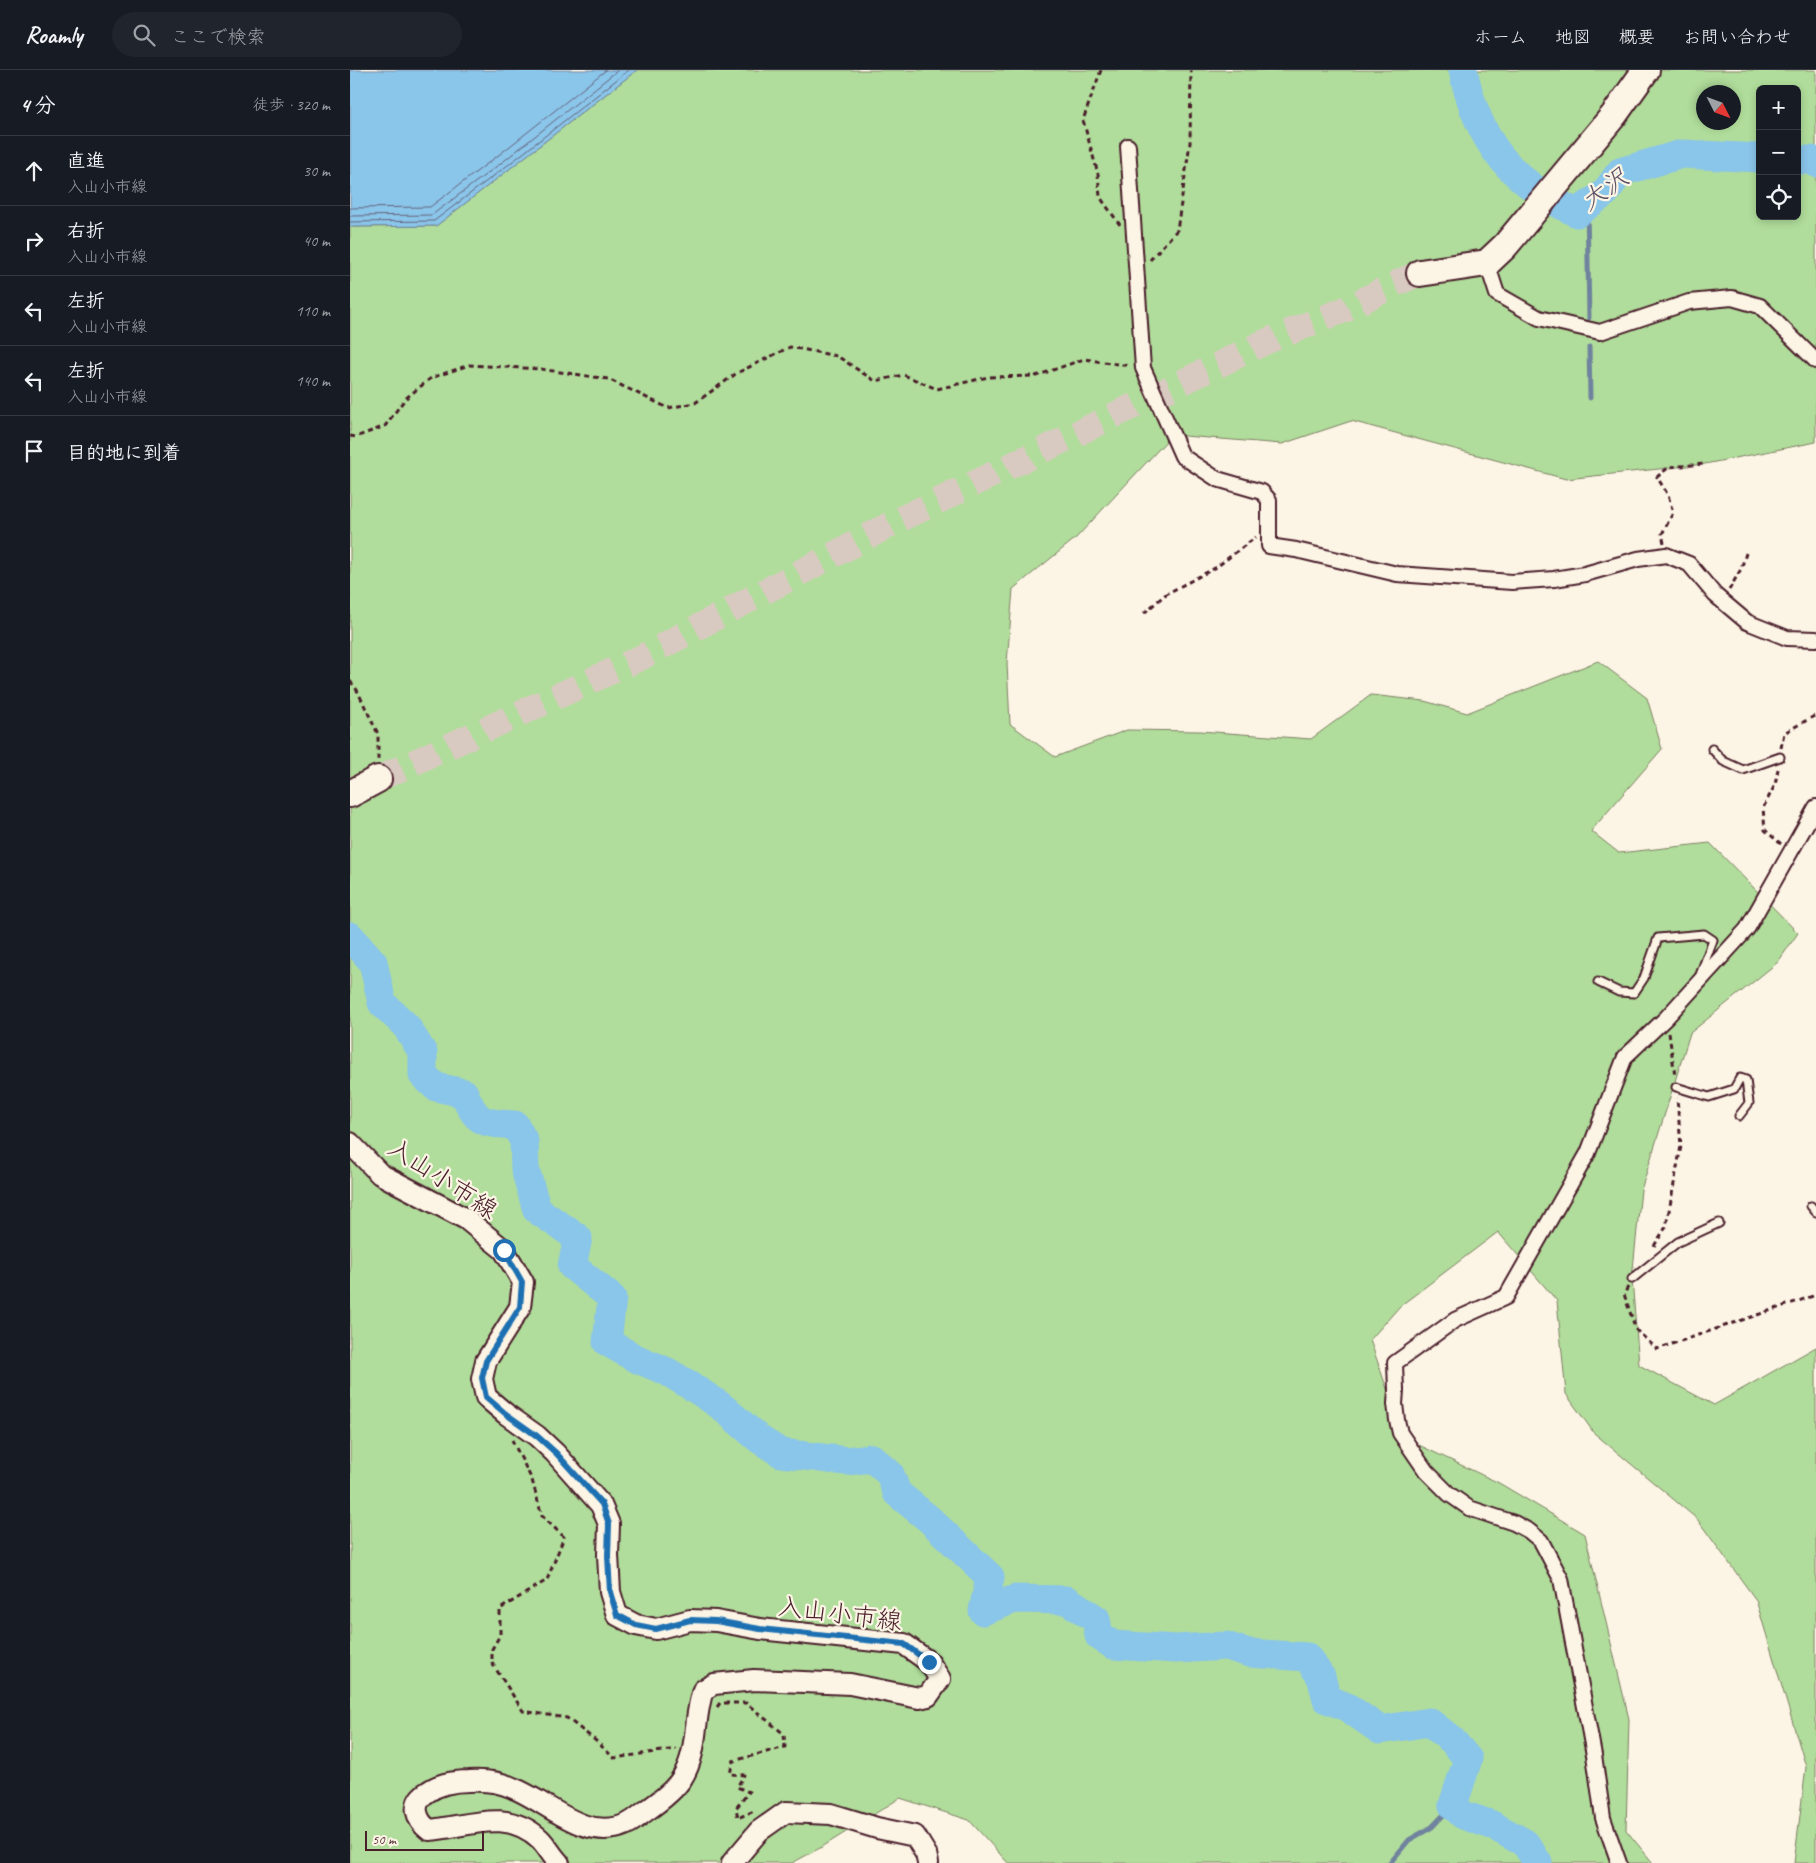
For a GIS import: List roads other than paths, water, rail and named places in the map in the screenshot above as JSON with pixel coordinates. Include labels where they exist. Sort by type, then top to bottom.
[{"type":"highway","points":[[1420,273],[1496,254],[1614,115],[1646,70]]},
{"type":"highway","points":[[350,794],[378,779]]},
{"type":"main road","name":"入山小市線","points":[[350,1143],[380,1174],[466,1219],[504,1250],[518,1274],[522,1282],[520,1307],[486,1361],[482,1378],[486,1397],[556,1453],[602,1504],[609,1524],[610,1592],[617,1615],[636,1625],[656,1629],[690,1620],[716,1621],[760,1629],[904,1644],[929,1662],[940,1678],[928,1696],[918,1698],[850,1684],[754,1680],[714,1684],[702,1690],[697,1706],[694,1751],[682,1778],[663,1799],[628,1824],[611,1829],[585,1827],[513,1788],[488,1780],[456,1781],[436,1787],[424,1794],[418,1803],[416,1815],[421,1824],[429,1830],[490,1820],[521,1825],[540,1839],[559,1863]]},
{"type":"main road","points":[[732,1863],[759,1831],[786,1812],[831,1814],[877,1828],[915,1836],[926,1854],[928,1863]]},
{"type":"street","points":[[1128,146],[1143,368],[1182,456],[1205,473],[1217,479],[1262,492],[1269,500],[1269,546],[1296,550],[1397,574],[1457,580],[1512,582],[1554,579],[1585,574],[1638,559],[1666,555],[1689,564],[1710,588],[1747,622],[1787,638],[1816,639]]},
{"type":"street","points":[[1496,254],[1497,294],[1539,318],[1600,332],[1689,302],[1732,298],[1760,306],[1816,361]]},
{"type":"street","points":[[1619,1863],[1603,1818],[1594,1754],[1561,1579],[1541,1541],[1529,1531],[1514,1523],[1469,1508],[1449,1494],[1426,1471],[1400,1433],[1396,1420],[1395,1363],[1455,1320],[1506,1297],[1588,1153],[1624,1057],[1666,1018],[1747,929],[1816,806]]},
{"type":"lane","points":[[1712,749],[1723,761],[1743,770],[1780,756]]},
{"type":"lane","points":[[1598,982],[1619,992],[1634,993],[1644,978],[1658,938],[1704,934],[1713,940],[1696,985]]},
{"type":"lane","points":[[1676,1087],[1710,1097],[1734,1089],[1740,1078],[1746,1080],[1748,1103],[1739,1116]]},
{"type":"lane","points":[[1632,1280],[1678,1242],[1719,1223]]},
{"type":"water","points":[[350,70],[637,70],[436,226],[352,227],[350,226]]},
{"type":"waterway","name":"大沢","points":[[1463,70],[1469,96],[1478,118],[1488,139],[1500,157],[1533,188],[1577,213],[1605,193],[1620,172],[1682,154],[1756,158]]},
{"type":"waterway","name":"大沢","points":[[1801,160],[1812,160],[1816,163]]},
{"type":"waterway","points":[[1587,205],[1589,318]]},
{"type":"waterway","points":[[1589,347],[1590,398]]},
{"type":"waterway","points":[[350,936],[373,962],[382,1003],[406,1026],[423,1053],[423,1075],[436,1087],[464,1093],[473,1111],[482,1120],[495,1124],[515,1125],[524,1141],[525,1169],[537,1210],[578,1238],[572,1266],[612,1298],[607,1342],[635,1358],[668,1372],[694,1388],[721,1406],[759,1439],[781,1453],[846,1461],[872,1458],[890,1474],[897,1493],[929,1519],[990,1577],[983,1611],[1015,1599],[1067,1600],[1096,1619],[1099,1636],[1113,1645],[1176,1649],[1226,1646],[1249,1653],[1307,1657],[1321,1677],[1327,1699],[1347,1707],[1380,1730],[1429,1722],[1452,1740],[1468,1759],[1453,1805],[1463,1815],[1492,1825],[1525,1843],[1538,1863]]},
{"type":"waterway","points":[[1390,1863],[1409,1840],[1432,1827],[1453,1805]]},
{"type":"tunnel","points":[[378,779],[640,658],[893,523],[1265,342],[1346,309],[1420,273]]}]
